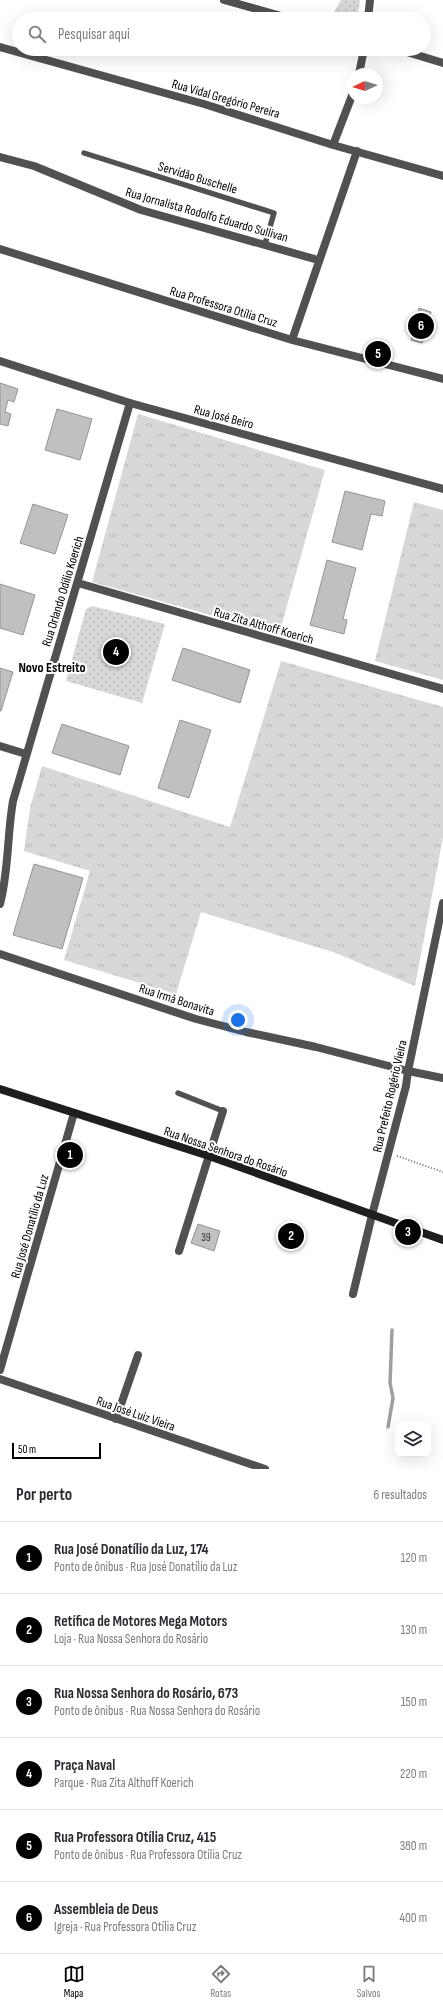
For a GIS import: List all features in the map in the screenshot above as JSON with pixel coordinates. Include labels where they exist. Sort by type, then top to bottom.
[{"type":"main road","name":"Rua Nossa Senhora do Rosário","points":[[0,1089],[209,1156],[443,1240]]},
{"type":"street","points":[[224,0],[267,12]]},
{"type":"street","points":[[369,12],[370,0]]},
{"type":"street","name":"Rua Vidal Gregório Pereira","points":[[0,47],[12,50]]},
{"type":"street","name":"Rua Vidal Gregório Pereira","points":[[32,56],[204,104],[333,145],[443,176]]},
{"type":"street","points":[[360,68],[363,56]]},
{"type":"street","points":[[420,56],[443,63]]},
{"type":"street","points":[[333,145],[349,104]]},
{"type":"street","points":[[292,340],[318,260],[357,151]]},
{"type":"street","name":"Rua Jornalista Rodolfo Eduardo Sullivan","points":[[0,157],[34,166],[141,210],[318,260]]},
{"type":"street","name":"Rua Professora Otília Cruz","points":[[0,250],[292,340],[443,379]]},
{"type":"street","name":"Rua José Beiro","points":[[0,361],[130,403],[443,489]]},
{"type":"street","name":"Rua Orlando Odílio Koerich","points":[[0,904],[6,874],[10,818],[26,754],[78,583],[130,403]]},
{"type":"street","name":"Rua Zita Althoff Koerich","points":[[78,583],[443,689]]},
{"type":"street","points":[[0,746],[26,754]]},
{"type":"street","name":"Rua Prefeito Rogério Vieira","points":[[353,1294],[406,1086],[443,903]]},
{"type":"street","name":"Rua Irmã Bonavita","points":[[0,954],[196,1019],[246,1032],[316,1047],[408,1071],[443,1078]]},
{"type":"street","points":[[179,1251],[223,1111]]},
{"type":"street","name":"Rua José Donatílio da Luz","points":[[0,1370],[74,1113]]},
{"type":"street","points":[[116,1419],[138,1355]]},
{"type":"street","name":"Rua José Luiz Vieira","points":[[0,1379],[261,1468]]},
{"type":"lane","name":"Servidão Buschelle","points":[[84,153],[274,213],[265,244]]},
{"type":"lane","points":[[178,1093],[223,1111]]},
{"type":"path","points":[[390,1153],[443,1172]]},
{"type":"green space","points":[[341,0],[360,0],[358,12],[334,12]]},
{"type":"green space","points":[[138,414],[325,470],[279,634],[92,582]]},
{"type":"green space","points":[[414,502],[443,510],[443,680],[375,661]]},
{"type":"green space","points":[[92,606],[165,624],[142,703],[66,681],[86,609]]},
{"type":"green space","points":[[281,661],[443,707],[443,837],[415,986],[333,952],[201,912],[176,994],[64,960],[90,871],[24,851],[30,808],[42,766],[230,827]]},
{"type":"building","points":[[419,308],[431,312],[422,343],[411,340]]},
{"type":"building","points":[[0,383],[18,389],[14,402],[8,400],[5,412],[11,414],[8,426],[0,424]]},
{"type":"building","points":[[57,409],[92,419],[80,460],[45,450]]},
{"type":"building","points":[[345,491],[385,501],[382,516],[371,514],[362,550],[332,542]]},
{"type":"building","points":[[33,504],[68,515],[55,554],[20,543]]},
{"type":"building","points":[[327,560],[356,568],[343,619],[347,620],[344,634],[310,625]]},
{"type":"building","points":[[0,584],[35,595],[23,635],[0,628]]},
{"type":"building","points":[[183,648],[250,670],[240,703],[172,680]]},
{"type":"building","points":[[0,668],[13,672],[1,711],[0,711]]},
{"type":"building","points":[[180,720],[211,730],[189,798],[158,788]]},
{"type":"building","points":[[62,724],[129,746],[120,775],[52,753]]},
{"type":"building","points":[[34,864],[83,878],[62,949],[13,935]]},
{"type":"building","points":[[198,1224],[220,1231],[214,1251],[191,1243]]},
{"type":"waterway","points":[[388,1427],[393,1398],[390,1383],[392,1330]]},
{"type":"place","name":"Assembleia de Deus","points":[[421,326]]},
{"type":"place","name":"Rua Professora Otília Cruz, 415","points":[[378,354]]},
{"type":"place","name":"Praça Naval","points":[[116,652]]},
{"type":"place","name":"Rua José Donatílio da Luz, 174","points":[[70,1155]]},
{"type":"place","name":"Rua Nossa Senhora do Rosário, 673","points":[[408,1232]]},
{"type":"place","name":"Retífica de Motores Mega Motors","points":[[291,1236]]},
{"type":"district","name":"Novo Estreito","points":[[52,667]]}]
